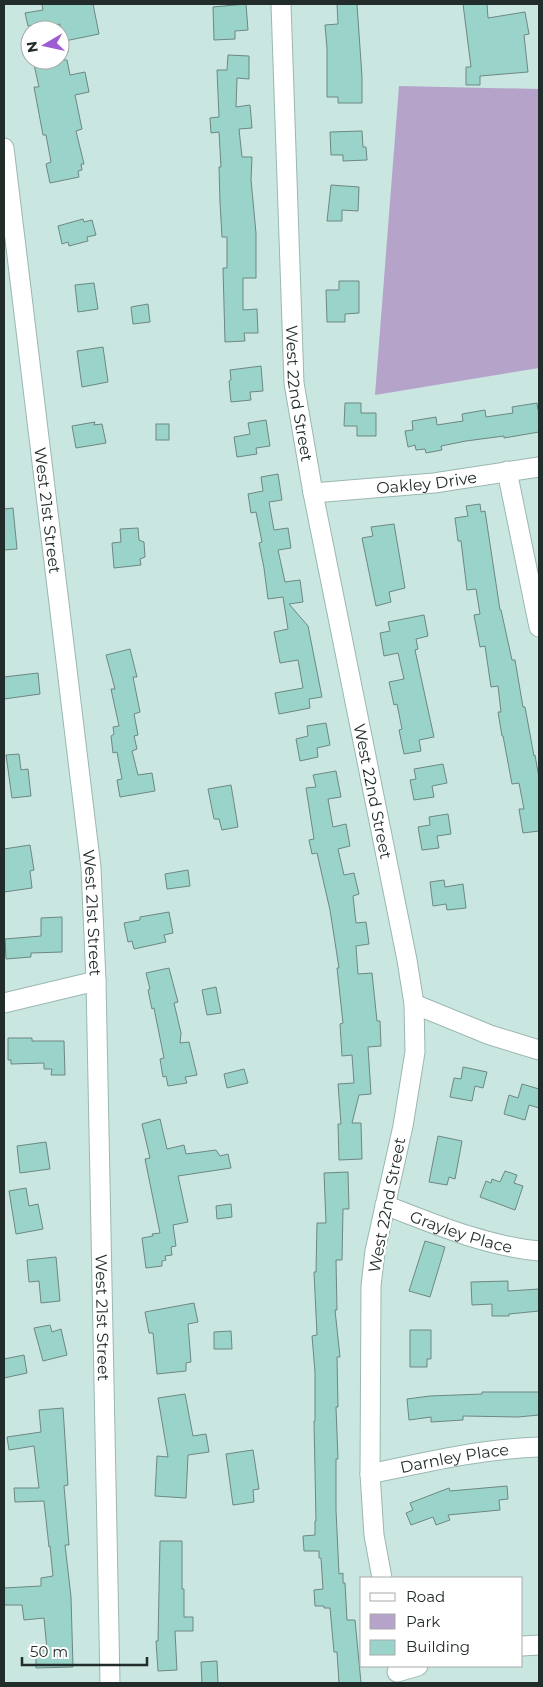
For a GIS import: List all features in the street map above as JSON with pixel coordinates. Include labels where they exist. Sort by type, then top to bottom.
[{"type":"street","name":"West 22nd Street","points":[[281,4],[294,383],[313,493],[407,960],[414,1004],[415,1052],[403,1126],[375,1251],[371,1286],[370,1474],[374,1535],[382,1577]]},
{"type":"street","name":"West 21st Street","points":[[4,148],[91,868],[96,981],[110,1683]]},
{"type":"street","name":"Oakley Drive","points":[[313,493],[434,483],[539,467]]},
{"type":"street","points":[[506,472],[539,627]]},
{"type":"street","points":[[4,1003],[96,981]]},
{"type":"street","points":[[414,1004],[490,1035],[539,1050]]},
{"type":"street","name":"Grayley Place","points":[[385,1205],[430,1223],[477,1238],[539,1251]]},
{"type":"street","name":"Darnley Place","points":[[370,1474],[464,1454],[510,1448],[539,1447]]},
{"type":"street","points":[[523,1646],[539,1645]]},
{"type":"street","points":[[396,1674],[415,1667]]},
{"type":"green space","points":[[399,86],[539,89],[539,368],[375,395]]},
{"type":"building","points":[[42,4],[93,4],[99,34],[70,40],[70,20],[27,20],[25,13],[43,10]]},
{"type":"building","points":[[246,4],[248,30],[235,31],[235,39],[214,40],[213,7]]},
{"type":"building","points":[[337,4],[357,4],[362,103],[338,103],[338,97],[327,97],[325,25],[338,24]]},
{"type":"building","points":[[463,4],[487,4],[488,18],[525,12],[529,34],[524,35],[528,72],[480,76],[480,85],[466,85],[466,67],[471,67]]},
{"type":"building","points":[[228,55],[249,56],[249,79],[237,78],[236,107],[250,105],[252,128],[239,129],[242,157],[252,157],[251,180],[256,233],[256,278],[243,278],[243,310],[257,309],[258,333],[244,333],[245,341],[225,342],[223,268],[227,268],[227,237],[222,237],[219,132],[211,133],[210,118],[219,117],[217,70],[227,70]]},
{"type":"building","points":[[35,70],[69,70],[70,75],[85,72],[89,92],[75,95],[82,129],[76,131],[84,164],[81,164],[82,170],[78,171],[79,177],[50,183],[46,164],[51,162],[46,135],[43,135],[34,87],[39,87]]},
{"type":"building","points":[[362,131],[363,147],[366,147],[367,160],[343,161],[343,155],[331,155],[330,132]]},
{"type":"building","points":[[331,185],[359,187],[358,211],[342,210],[342,221],[327,221]]},
{"type":"building","points":[[83,219],[84,222],[92,220],[96,235],[87,237],[88,241],[69,246],[68,242],[62,244],[58,226]]},
{"type":"building","points":[[339,281],[359,281],[359,313],[345,314],[345,322],[327,322],[326,290],[339,290]]},
{"type":"building","points":[[94,283],[98,309],[78,312],[75,285]]},
{"type":"building","points":[[148,304],[150,322],[133,324],[131,307]]},
{"type":"building","points":[[103,347],[108,382],[82,387],[77,351]]},
{"type":"building","points":[[261,366],[263,391],[250,392],[251,400],[231,402],[230,370]]},
{"type":"building","points":[[345,403],[361,403],[361,413],[376,413],[376,436],[357,436],[357,426],[344,426]]},
{"type":"building","points":[[537,403],[539,410],[539,432],[504,438],[504,436],[466,441],[441,446],[442,450],[426,453],[425,449],[416,450],[415,445],[408,447],[405,431],[413,430],[412,421],[436,417],[437,425],[463,421],[462,414],[485,410],[486,417],[513,413],[512,407]]},
{"type":"building","points":[[266,420],[270,446],[256,448],[257,454],[237,457],[234,437],[250,434],[248,423]]},
{"type":"building","points":[[95,422],[94,425],[102,424],[106,443],[76,448],[72,426]]},
{"type":"building","points":[[156,424],[169,424],[169,440],[156,440]]},
{"type":"building","points":[[278,474],[282,500],[269,502],[274,530],[288,528],[291,548],[278,550],[285,582],[300,580],[303,602],[289,604],[308,626],[322,697],[309,699],[310,708],[279,714],[275,693],[303,688],[298,660],[280,663],[274,632],[288,629],[283,597],[268,599],[259,543],[262,542],[256,512],[251,513],[248,494],[263,491],[261,477]]},
{"type":"building","points":[[480,504],[481,512],[485,511],[500,610],[512,660],[515,660],[523,707],[525,707],[535,755],[539,778],[539,831],[523,833],[519,809],[524,809],[519,783],[512,784],[498,712],[501,712],[498,686],[491,687],[485,646],[480,647],[474,615],[480,614],[476,589],[467,590],[461,541],[458,541],[455,518],[468,516],[466,506]]},
{"type":"building","points":[[13,508],[17,549],[4,550],[4,509]]},
{"type":"building","points":[[394,524],[405,588],[389,592],[391,602],[376,606],[362,538],[373,536],[371,527]]},
{"type":"building","points":[[138,528],[139,540],[144,542],[145,557],[140,559],[141,565],[114,568],[112,543],[121,542],[120,529]]},
{"type":"building","points":[[424,615],[428,636],[416,639],[418,649],[415,650],[434,737],[419,740],[421,751],[404,754],[399,730],[402,729],[397,704],[394,705],[389,682],[404,679],[398,653],[384,656],[380,633],[390,631],[388,622]]},
{"type":"building","points":[[130,649],[137,677],[133,677],[140,712],[134,714],[138,735],[134,736],[137,749],[132,751],[138,775],[152,773],[155,791],[120,797],[117,780],[122,779],[117,752],[113,753],[111,736],[114,734],[113,727],[119,726],[111,689],[115,689],[106,655]]},
{"type":"building","points":[[38,673],[40,694],[4,699],[4,677]]},
{"type":"building","points":[[326,723],[330,745],[317,748],[318,757],[300,761],[296,739],[308,736],[307,726]]},
{"type":"building","points":[[19,754],[21,770],[28,769],[31,796],[12,798],[6,755]]},
{"type":"building","points":[[443,764],[447,783],[432,786],[434,797],[414,800],[410,780],[416,779],[414,769]]},
{"type":"building","points":[[336,771],[341,797],[328,799],[333,827],[346,824],[350,846],[338,849],[344,875],[354,873],[359,894],[353,896],[356,923],[366,922],[369,944],[356,946],[358,974],[372,973],[377,1021],[380,1021],[381,1046],[368,1047],[371,1094],[359,1095],[352,1123],[361,1123],[362,1159],[339,1160],[338,1124],[341,1124],[338,1084],[354,1083],[352,1055],[342,1056],[340,1024],[343,1023],[337,968],[339,968],[330,910],[317,853],[312,854],[309,840],[314,839],[306,788],[316,787],[313,775]]},
{"type":"building","points":[[231,785],[238,827],[222,830],[219,819],[214,819],[208,789]]},
{"type":"building","points":[[448,814],[451,834],[437,836],[439,848],[422,850],[418,827],[430,825],[429,817]]},
{"type":"building","points":[[30,845],[34,870],[30,871],[32,888],[4,892],[4,849]]},
{"type":"building","points":[[188,870],[190,886],[167,889],[165,874]]},
{"type":"building","points":[[444,880],[445,887],[463,884],[466,908],[447,910],[446,904],[433,906],[430,882]]},
{"type":"building","points":[[169,912],[173,933],[164,935],[166,942],[134,949],[132,941],[128,942],[124,923],[140,920],[140,917]]},
{"type":"building","points":[[62,917],[62,952],[31,953],[31,957],[6,959],[5,939],[41,936],[41,918]]},
{"type":"building","points":[[169,968],[178,1002],[174,1003],[181,1033],[180,1043],[189,1042],[197,1075],[185,1077],[187,1083],[168,1086],[166,1076],[163,1077],[160,1059],[164,1058],[154,1008],[152,1009],[146,973]]},
{"type":"building","points":[[216,987],[221,1013],[207,1015],[202,990]]},
{"type":"building","points":[[8,1038],[32,1038],[32,1041],[64,1041],[65,1075],[51,1075],[52,1069],[44,1069],[44,1063],[11,1064],[11,1060],[8,1060]]},
{"type":"building","points":[[463,1067],[487,1072],[483,1088],[475,1086],[472,1101],[450,1097],[454,1078],[461,1079]]},
{"type":"building","points":[[244,1069],[248,1083],[227,1088],[224,1074]]},
{"type":"building","points":[[522,1084],[539,1089],[539,1108],[529,1105],[525,1120],[504,1114],[509,1095],[518,1098]]},
{"type":"building","points":[[160,1119],[167,1149],[184,1145],[186,1154],[216,1150],[220,1156],[228,1154],[231,1168],[178,1176],[188,1222],[173,1225],[176,1246],[171,1247],[172,1255],[165,1256],[166,1260],[162,1261],[162,1266],[146,1268],[142,1238],[160,1233],[145,1159],[150,1158],[142,1124]]},
{"type":"building","points":[[438,1136],[462,1141],[455,1179],[449,1177],[447,1185],[429,1182]]},
{"type":"building","points":[[46,1142],[50,1169],[20,1173],[17,1146]]},
{"type":"building","points":[[505,1171],[517,1175],[514,1183],[523,1186],[515,1210],[480,1197],[486,1181],[491,1183],[492,1179],[500,1182]]},
{"type":"building","points":[[348,1172],[349,1209],[343,1209],[342,1260],[336,1260],[337,1310],[335,1310],[340,1357],[337,1357],[338,1459],[336,1459],[336,1510],[339,1574],[343,1573],[343,1583],[345,1583],[347,1620],[355,1620],[361,1683],[339,1683],[337,1652],[334,1652],[330,1608],[315,1606],[314,1590],[323,1589],[321,1558],[319,1558],[319,1551],[304,1551],[303,1536],[315,1535],[316,1521],[315,1372],[312,1336],[317,1335],[314,1272],[316,1272],[317,1223],[326,1223],[324,1173]]},
{"type":"building","points":[[26,1188],[29,1206],[38,1204],[43,1229],[16,1234],[9,1191]]},
{"type":"building","points":[[231,1204],[232,1217],[217,1219],[216,1206]]},
{"type":"building","points":[[425,1241],[445,1247],[430,1297],[409,1291]]},
{"type":"building","points":[[56,1257],[60,1301],[41,1303],[39,1281],[29,1282],[27,1260]]},
{"type":"building","points":[[508,1281],[508,1291],[539,1289],[539,1311],[509,1314],[509,1316],[492,1316],[492,1304],[472,1305],[471,1282]]},
{"type":"building","points":[[194,1303],[198,1322],[188,1324],[191,1362],[186,1363],[186,1371],[157,1374],[153,1333],[149,1333],[145,1312]]},
{"type":"building","points":[[50,1325],[52,1332],[61,1329],[67,1355],[43,1361],[34,1328]]},
{"type":"building","points":[[410,1330],[431,1330],[431,1359],[427,1359],[427,1367],[410,1367]]},
{"type":"building","points":[[231,1331],[232,1349],[214,1349],[214,1332]]},
{"type":"building","points":[[24,1355],[27,1373],[4,1378],[4,1359]]},
{"type":"building","points":[[482,1392],[539,1392],[539,1415],[518,1417],[463,1416],[463,1420],[431,1422],[431,1417],[409,1420],[407,1399],[482,1394]]},
{"type":"building","points":[[185,1394],[193,1436],[206,1434],[209,1452],[188,1455],[186,1498],[155,1496],[157,1456],[168,1457],[158,1398]]},
{"type":"building","points":[[63,1408],[68,1485],[64,1486],[69,1545],[65,1545],[71,1597],[73,1667],[36,1668],[36,1650],[47,1650],[44,1618],[24,1620],[22,1605],[4,1605],[4,1588],[41,1586],[41,1578],[53,1576],[50,1546],[44,1501],[15,1502],[14,1488],[39,1488],[34,1446],[9,1450],[7,1437],[41,1432],[39,1410]]},
{"type":"building","points":[[253,1450],[259,1489],[253,1490],[254,1502],[233,1505],[226,1454]]},
{"type":"building","points":[[507,1486],[508,1499],[499,1500],[500,1510],[448,1515],[450,1520],[436,1525],[433,1517],[411,1525],[406,1513],[413,1510],[410,1503],[449,1488],[450,1491]]},
{"type":"building","points":[[160,1541],[182,1541],[184,1617],[193,1617],[193,1631],[175,1631],[177,1670],[158,1671],[156,1641],[158,1641]]},
{"type":"building","points":[[217,1661],[218,1683],[202,1683],[201,1662]]}]
